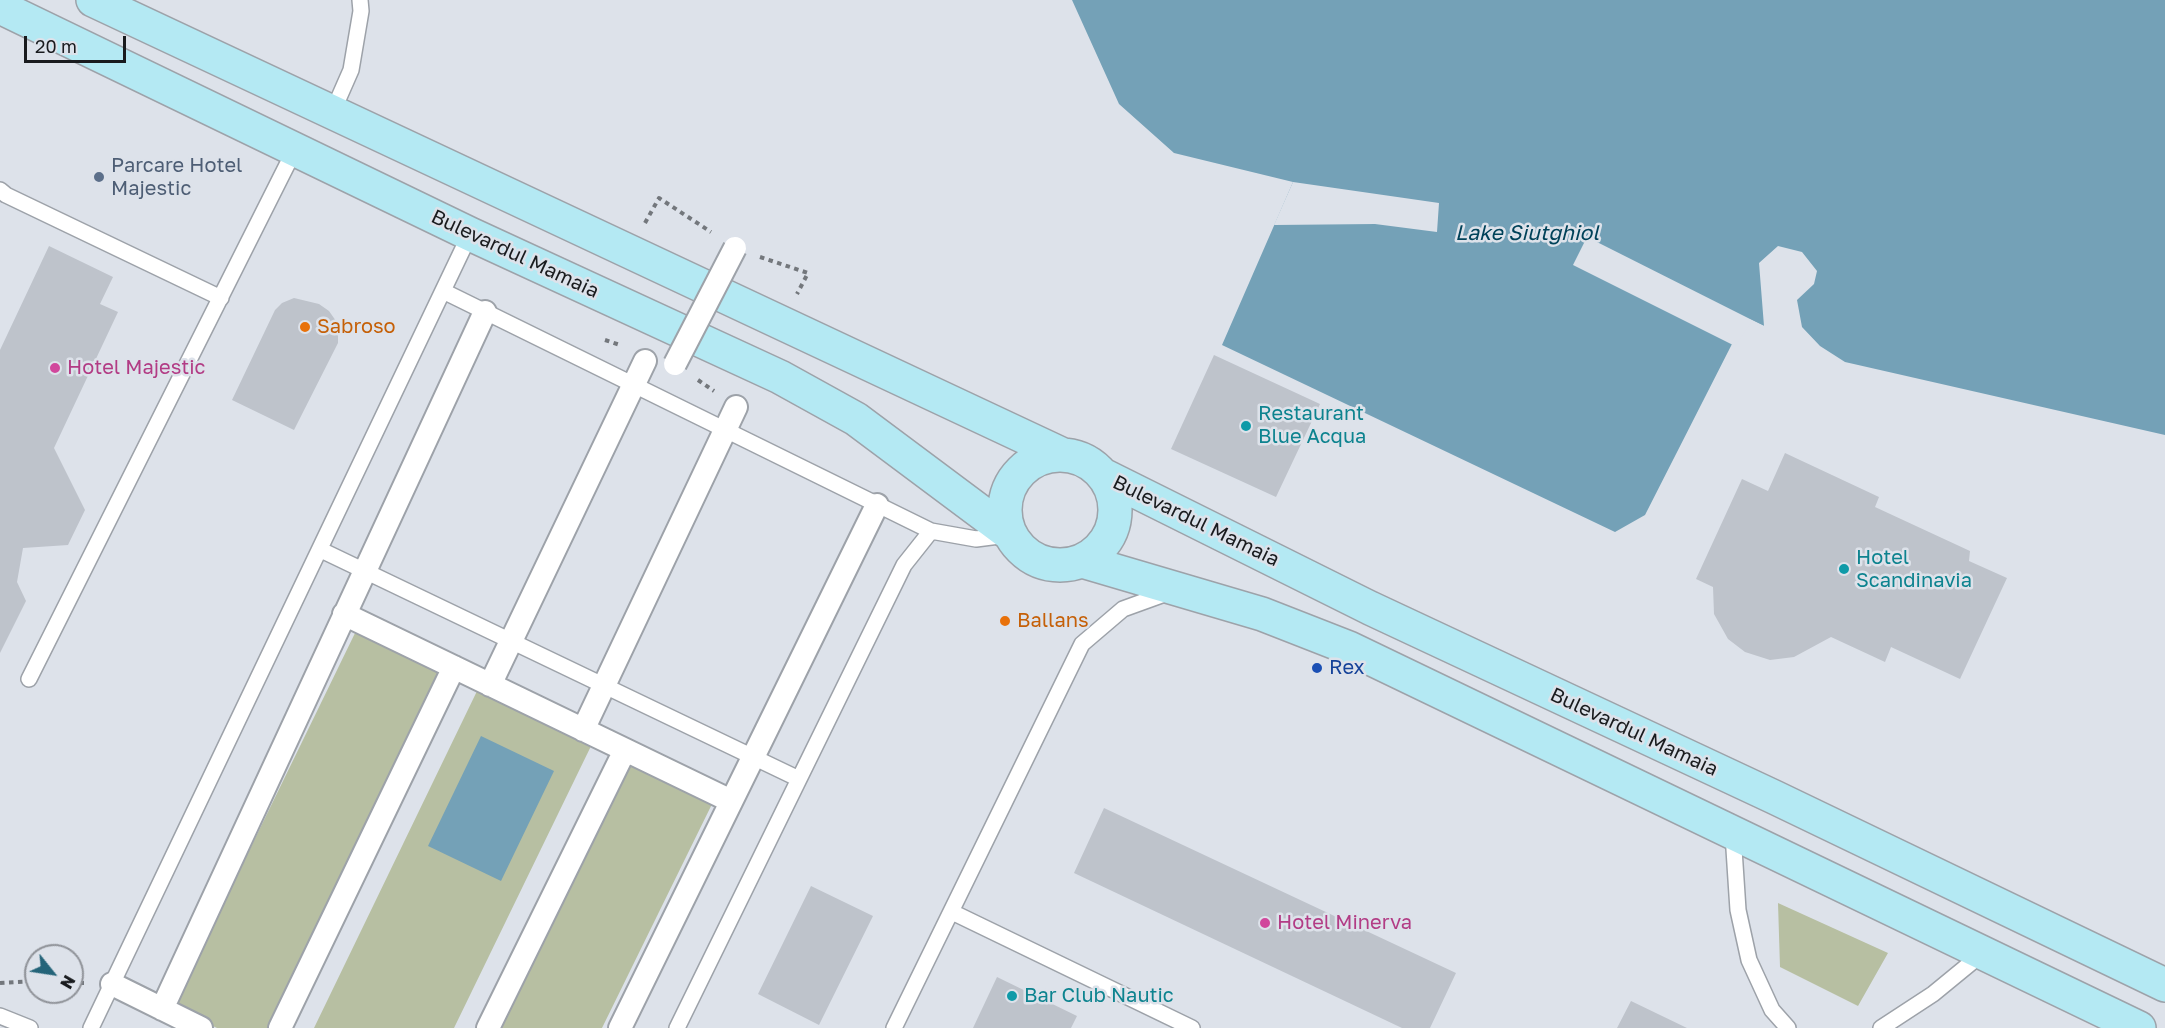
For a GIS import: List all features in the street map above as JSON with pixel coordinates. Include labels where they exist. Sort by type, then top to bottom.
[{"type":"main road","points":[[93,0],[333,111],[630,253],[876,365],[1061,454],[1091,463],[1105,476],[1113,490],[1115,521],[1108,539],[1098,551],[1082,561],[1052,565],[1033,559],[1017,546],[1010,534],[1004,504],[1012,482],[1031,462],[1042,456],[1061,454]]},
{"type":"main road","name":"Bulevardul Mamaia","points":[[0,6],[470,234],[780,377],[837,408],[908,457],[1010,534]]},
{"type":"main road","name":"Bulevardul Mamaia","points":[[1105,476],[1370,608],[1774,797],[2165,985]]},
{"type":"main road","points":[[1082,561],[1262,614],[1349,648],[2138,1028]]},
{"type":"street","points":[[675,364],[735,248]]},
{"type":"street","points":[[162,1009],[485,312]]},
{"type":"street","points":[[490,685],[645,361]]},
{"type":"street","points":[[583,730],[736,406]]},
{"type":"street","points":[[620,1028],[878,505]]},
{"type":"street","points":[[344,614],[731,801]]},
{"type":"street","points":[[280,1028],[454,667]]},
{"type":"street","points":[[488,1028],[625,750]]},
{"type":"street","points":[[112,984],[201,1028]]},
{"type":"lane","points":[[333,111],[351,70],[361,11],[360,0]]},
{"type":"lane","points":[[29,679],[295,149]]},
{"type":"lane","points":[[0,190],[6,195],[221,298]]},
{"type":"lane","points":[[91,1028],[470,234]]},
{"type":"lane","points":[[443,291],[931,531],[976,539],[1010,534]]},
{"type":"lane","points":[[677,1028],[904,565],[931,531]]},
{"type":"lane","points":[[321,549],[799,779]]},
{"type":"lane","points":[[894,1028],[1082,644],[1123,609],[1175,590]]},
{"type":"lane","points":[[1733,834],[1738,910],[1749,960],[1772,1010],[1788,1028]]},
{"type":"lane","points":[[952,912],[1192,1028]]},
{"type":"lane","points":[[1881,1028],[1933,994],[1983,953]]},
{"type":"lane","points":[[0,1016],[30,1028]]},
{"type":"path","points":[[658,198],[735,248],[807,273]]},
{"type":"path","points":[[675,364],[736,406]]},
{"type":"path","points":[[0,983],[24,982]]},
{"type":"green space","points":[[357,629],[442,671],[269,1028],[217,1028],[173,1007]]},
{"type":"green space","points":[[478,689],[592,744],[454,1028],[314,1028]]},
{"type":"green space","points":[[628,758],[714,800],[602,1028],[496,1028]]},
{"type":"green space","points":[[1778,903],[1888,953],[1858,1006],[1780,967]]},
{"type":"water","name":"Lake Siutghiol","points":[[1072,0],[2165,0],[2165,435],[1845,362],[1820,346],[1802,327],[1797,300],[1814,284],[1817,271],[1802,252],[1778,246],[1759,263],[1764,326],[1749,319],[1732,344],[1645,515],[1615,532],[1222,345],[1293,182],[1174,153],[1119,104]]},
{"type":"water","points":[[481,736],[554,771],[501,881],[428,846]]},
{"type":"pier","points":[[1293,182],[1439,203],[1437,232],[1375,224],[1274,225]]},
{"type":"pier","points":[[1587,237],[1766,327],[1763,329],[1751,322],[1735,346],[1573,265]]},
{"type":"building","points":[[49,246],[113,277],[100,304],[118,312],[54,448],[85,510],[68,545],[23,548],[17,582],[26,601],[0,653],[0,350]]},
{"type":"building","points":[[294,298],[319,304],[329,311],[336,321],[338,343],[294,430],[232,400],[275,310],[282,303]]},
{"type":"building","name":"Restaurant Blue Acqua","points":[[1214,355],[1320,404],[1276,497],[1171,449]]},
{"type":"building","name":"Hotel Scandinavia","points":[[1785,453],[1879,497],[1875,507],[1970,551],[1969,561],[2007,578],[1960,679],[1891,647],[1885,662],[1831,637],[1794,657],[1770,660],[1745,652],[1728,639],[1714,614],[1713,587],[1696,579],[1742,479],[1768,491]]},
{"type":"building","name":"Hotel Minerva","points":[[1104,808],[1456,973],[1430,1028],[1402,1028],[1074,873]]},
{"type":"building","points":[[811,886],[873,916],[819,1025],[758,994]]},
{"type":"building","name":"Bar Club Nautic","points":[[997,977],[1077,1016],[1071,1028],[973,1028]]},
{"type":"building","points":[[1631,1001],[1687,1028],[1617,1028]]},
{"type":"place","name":"Parcare Hotel Majestic","points":[[99,177]]},
{"type":"place","name":"Sabroso","points":[[305,327]]},
{"type":"place","name":"Hotel Majestic","points":[[55,368]]},
{"type":"place","name":"Restaurant Blue Acqua","points":[[1246,426]]},
{"type":"place","name":"Hotel Scandinavia","points":[[1844,569]]},
{"type":"place","name":"Ballans","points":[[1005,621]]},
{"type":"place","name":"Rex","points":[[1317,668]]},
{"type":"place","name":"Hotel Minerva","points":[[1265,923]]},
{"type":"place","name":"Bar Club Nautic","points":[[1012,996]]}]
